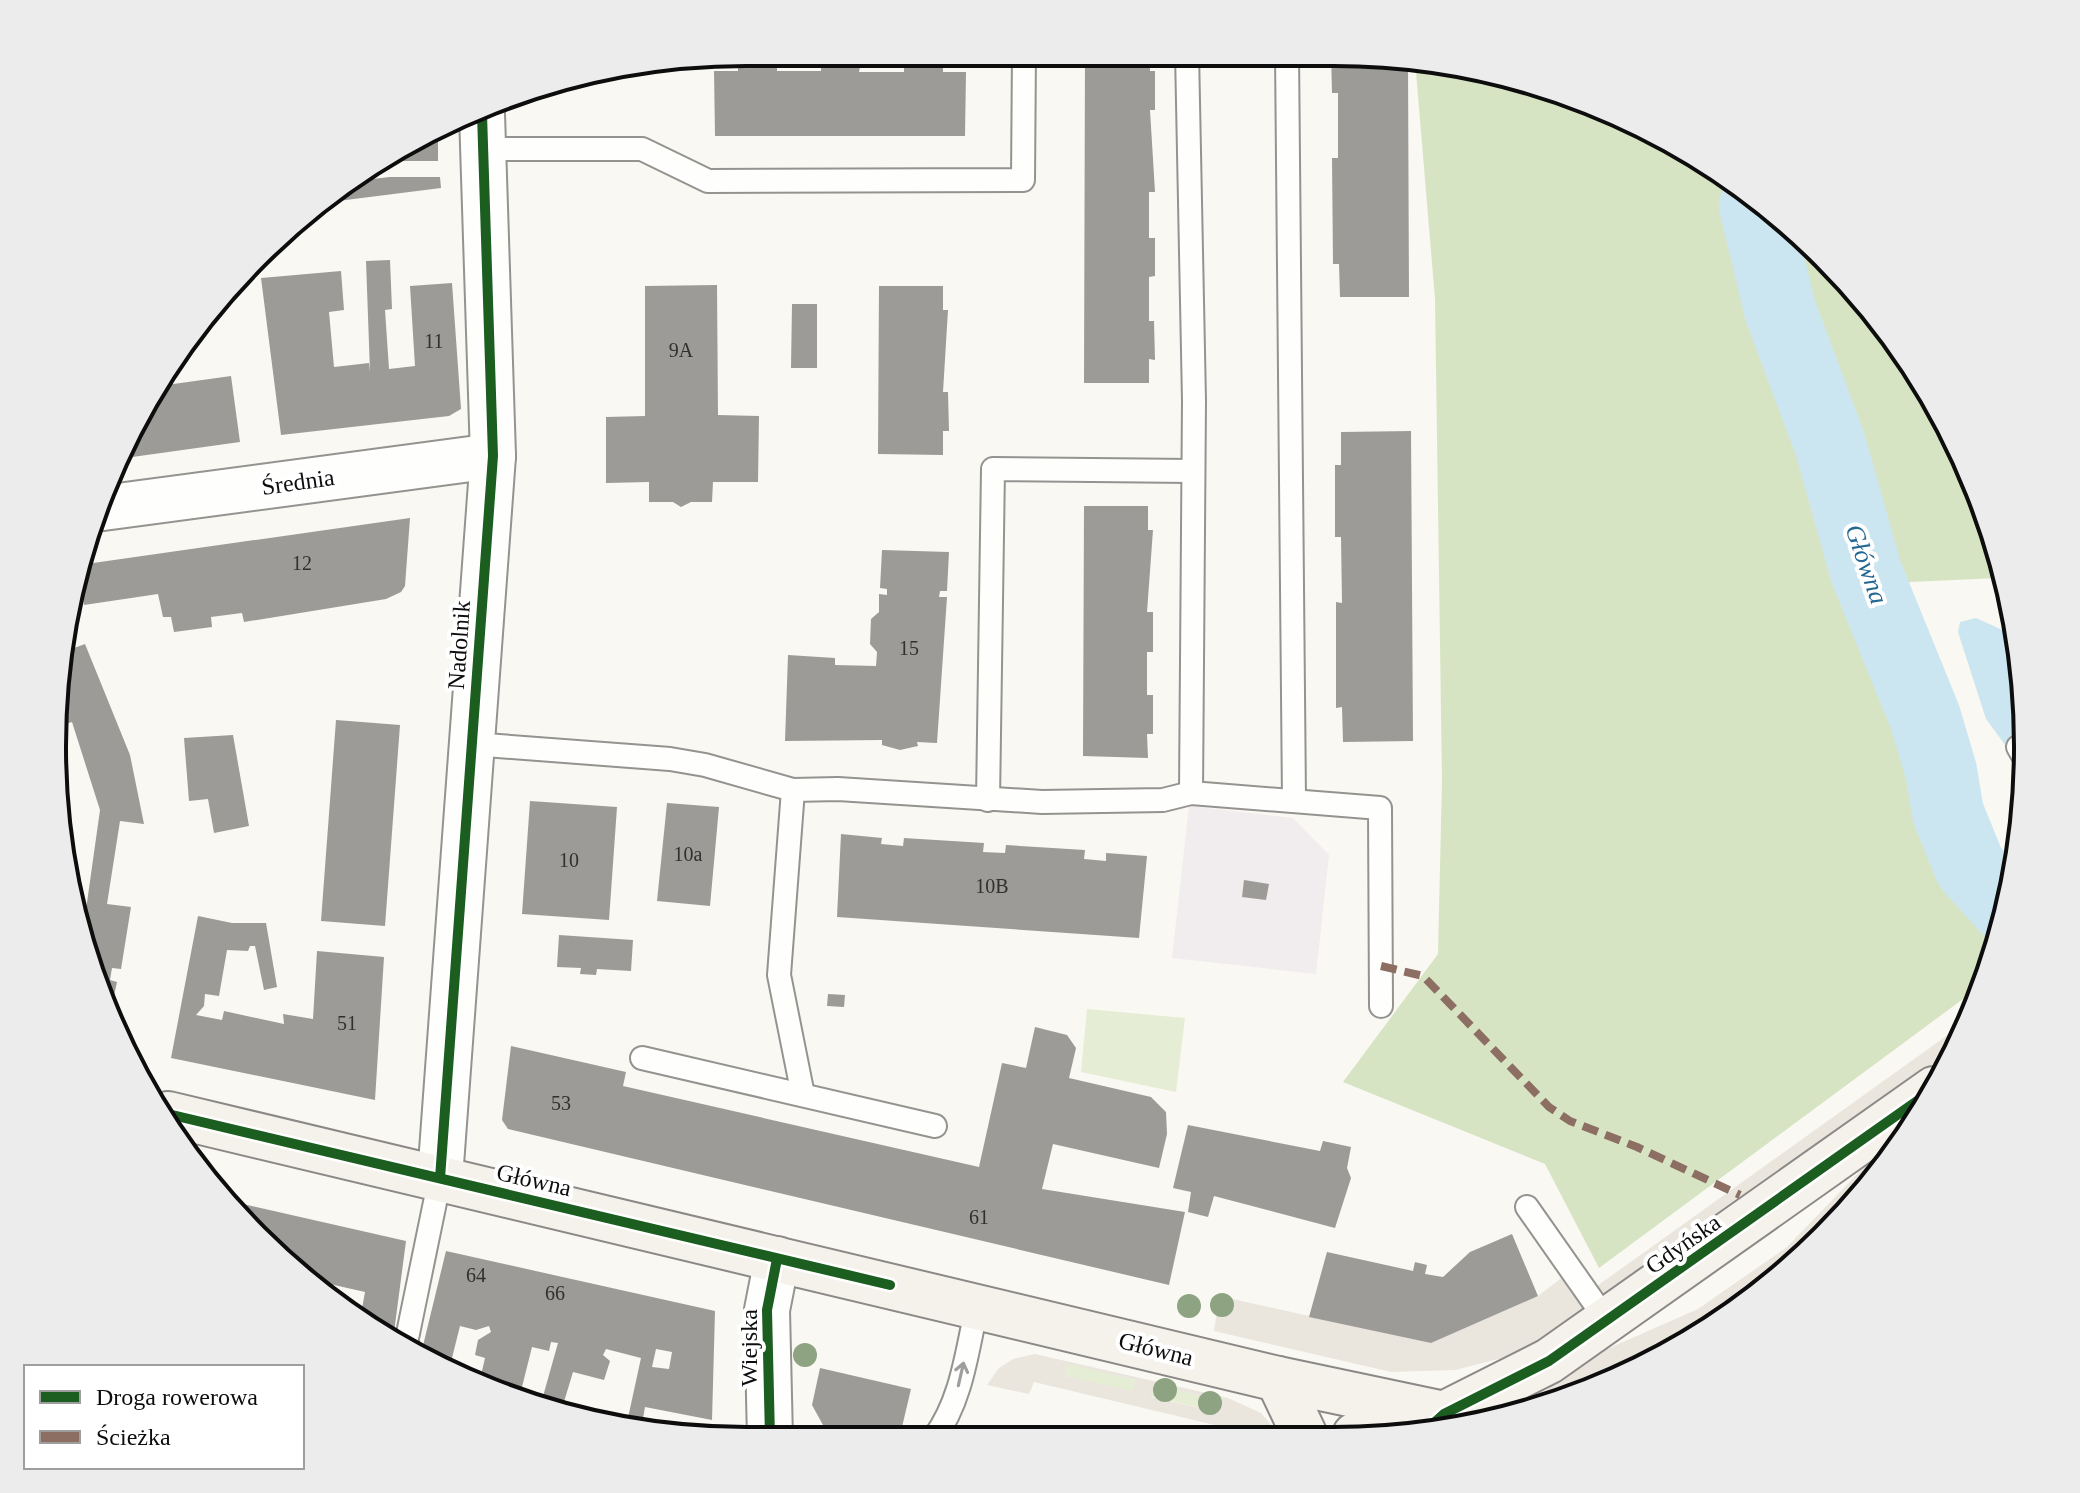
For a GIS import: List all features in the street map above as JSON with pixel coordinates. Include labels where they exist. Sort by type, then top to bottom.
[{"type":"street","name":"Nadolnik","points":[[440,1178],[493,456],[482,132]]},
{"type":"street","name":"Średnia","points":[[110,507],[493,456]]},
{"type":"street","name":"Gdyńska","points":[[1457,1415],[1607,1321],[1912,1105]]},
{"type":"street","name":"Główna","points":[[175,1116],[1278,1379],[1428,1420]]},
{"type":"street","name":"Wiejska","points":[[771,1427],[767,1310],[777,1259]]},
{"type":"street","points":[[1278,1379],[1301,1427]]},
{"type":"street","name":"Gdyńska","points":[[1370,1426],[1397,1419],[1419,1421]]},
{"type":"lane","points":[[482,132],[642,149],[708,181],[1023,180],[1024,66]]},
{"type":"lane","points":[[1187,66],[1193,471],[1191,793]]},
{"type":"lane","points":[[1287,66],[1294,801]]},
{"type":"lane","points":[[988,800],[993,469],[1193,471]]},
{"type":"lane","points":[[472,744],[670,759],[705,765],[793,790],[838,789],[988,800],[1163,800],[1191,793],[1380,808],[1381,1006]]},
{"type":"lane","points":[[793,790],[779,975],[803,1095]]},
{"type":"lane","points":[[642,1058],[935,1126]]},
{"type":"lane","points":[[407,1337],[440,1178]]},
{"type":"lane","points":[[1527,1207],[1607,1321]]},
{"type":"lane","points":[[942,1427],[956,1399],[977,1306]]},
{"type":"shaded area","points":[[1189,806],[1293,818],[1329,855],[1316,974],[1172,958]]},
{"type":"shaded area","points":[[1950,1033],[1936,1061],[1910,1082],[1537,1343],[1510,1356],[1455,1370],[1391,1372],[1214,1331],[1219,1296],[1431,1343],[1538,1296],[1580,1264],[1597,1286]]},
{"type":"shaded area","points":[[1873,1162],[1815,1228],[1748,1286],[1712,1312],[1634,1357],[1544,1393],[1551,1385],[1598,1353],[1698,1309],[1787,1247]]},
{"type":"shaded area","points":[[1035,1354],[1228,1398],[1261,1413],[1273,1427],[1223,1427],[1034,1382],[1029,1394],[987,1385],[999,1368],[1013,1359]],"holes":[[[1068,1364],[1135,1380],[1132,1391],[1065,1376]],[[1154,1384],[1216,1400],[1214,1411],[1151,1397]]]},
{"type":"green space","points":[[1416,71],[1510,89],[1552,102],[1634,136],[1674,157],[1748,207],[1815,265],[1873,332],[1923,406],[1944,446],[1978,528],[1993,578],[1909,582],[1999,886],[1991,923],[1966,997],[1599,1268],[1545,1164],[1343,1082],[1438,954],[1442,780],[1435,299]]},
{"type":"green space","points":[[1087,1009],[1185,1018],[1176,1092],[1081,1072]]},
{"type":"green space","points":[[1068,1363],[1135,1380],[1132,1392],[1065,1376]]},
{"type":"green space","points":[[1153,1384],[1217,1400],[1214,1411],[1150,1396]]},
{"type":"water","points":[[1976,618],[2004,630],[2013,702],[2014,751],[2011,753],[1986,719],[1958,632],[1960,622]]},
{"type":"building","points":[[738,66],[777,66],[777,71],[821,71],[821,66],[860,67],[859,72],[904,72],[904,66],[943,66],[943,72],[966,72],[965,136],[715,136],[714,71],[738,71]]},
{"type":"building","points":[[1085,66],[1150,66],[1150,71],[1155,71],[1155,110],[1150,110],[1155,192],[1149,192],[1149,238],[1155,238],[1155,276],[1149,277],[1149,321],[1154,321],[1155,360],[1149,359],[1149,383],[1084,383]]},
{"type":"building","points":[[1331,66],[1408,70],[1409,297],[1340,297],[1339,264],[1333,264],[1332,158],[1338,158],[1338,93],[1332,93]]},
{"type":"building","points":[[438,140],[438,161],[400,161]]},
{"type":"building","points":[[440,177],[441,188],[341,201],[371,179]]},
{"type":"building","points":[[390,260],[392,309],[385,310],[389,369],[415,366],[410,286],[452,283],[461,409],[449,416],[281,435],[261,278],[341,271],[344,310],[329,312],[334,367],[369,363],[370,372],[366,261]]},
{"type":"building","points":[[717,285],[718,415],[759,416],[758,482],[713,482],[712,502],[691,502],[681,507],[673,502],[649,502],[649,482],[606,483],[606,417],[645,416],[645,286]]},
{"type":"building","points":[[879,286],[943,286],[943,310],[948,310],[943,392],[948,392],[949,431],[943,431],[943,455],[878,454]]},
{"type":"building","points":[[792,304],[817,304],[817,368],[791,368]]},
{"type":"building","points":[[231,376],[240,442],[131,457],[171,384]]},
{"type":"building","points":[[1411,431],[1413,741],[1343,742],[1342,707],[1336,708],[1336,602],[1342,603],[1341,537],[1335,537],[1335,465],[1341,465],[1341,432]]},
{"type":"building","points":[[1084,506],[1148,506],[1148,530],[1153,530],[1147,612],[1153,612],[1153,652],[1147,652],[1147,695],[1153,695],[1153,734],[1147,734],[1148,758],[1083,756]]},
{"type":"building","points":[[410,518],[405,586],[401,592],[386,599],[244,622],[242,613],[211,617],[212,627],[174,632],[171,617],[163,617],[158,594],[84,605],[83,597],[91,563]]},
{"type":"building","points":[[882,550],[949,552],[947,591],[940,591],[939,597],[947,597],[937,743],[917,742],[918,746],[900,750],[882,745],[882,740],[785,741],[788,655],[835,658],[835,665],[876,666],[877,652],[870,644],[871,619],[879,612],[879,594],[887,595],[887,589],[880,588]]},
{"type":"building","points":[[85,644],[130,755],[144,824],[120,821],[107,904],[131,907],[121,969],[112,968],[110,980],[117,982],[114,996],[86,910],[100,810],[72,722],[67,724],[74,648]]},
{"type":"building","points":[[336,720],[400,725],[385,926],[321,921]]},
{"type":"building","points":[[233,735],[249,826],[214,833],[208,799],[189,801],[184,738]]},
{"type":"building","points":[[530,801],[617,807],[609,920],[522,914]]},
{"type":"building","points":[[667,803],[719,807],[710,906],[657,901]]},
{"type":"building","points":[[841,834],[882,838],[881,844],[903,846],[904,838],[984,843],[983,852],[1005,853],[1006,845],[1085,850],[1084,859],[1106,861],[1106,853],[1147,856],[1139,938],[837,917]]},
{"type":"building","points":[[1244,880],[1269,884],[1266,900],[1242,897]]},
{"type":"building","points":[[198,916],[232,923],[266,923],[277,987],[264,990],[255,946],[250,946],[248,951],[227,950],[219,996],[205,994],[204,1006],[196,1015],[222,1020],[224,1011],[284,1024],[283,1014],[313,1019],[317,951],[384,957],[375,1100],[171,1058]]},
{"type":"building","points":[[559,935],[633,940],[631,971],[597,969],[596,975],[580,974],[581,968],[557,967]]},
{"type":"building","points":[[828,994],[845,995],[844,1007],[827,1006]]},
{"type":"building","points":[[1035,1027],[1067,1035],[1076,1048],[1069,1078],[1151,1097],[1166,1112],[1167,1134],[1159,1168],[1053,1144],[1042,1189],[1185,1212],[1169,1285],[508,1129],[502,1120],[511,1046],[626,1072],[623,1086],[979,1167],[1002,1063],[1026,1068]]},
{"type":"building","points":[[1188,1125],[1320,1151],[1323,1141],[1351,1147],[1347,1168],[1351,1178],[1335,1228],[1214,1196],[1208,1217],[1188,1212],[1191,1192],[1173,1188]]},
{"type":"building","points":[[243,1204],[406,1241],[394,1329],[362,1308],[365,1292],[329,1284],[265,1228]]},
{"type":"building","points":[[1512,1234],[1538,1296],[1431,1343],[1309,1317],[1327,1252],[1413,1271],[1415,1262],[1427,1265],[1425,1274],[1443,1277],[1470,1252]]},
{"type":"building","points":[[446,1251],[715,1311],[712,1420],[645,1407],[643,1419],[628,1416],[641,1358],[606,1349],[603,1355],[610,1361],[604,1380],[573,1372],[564,1402],[543,1396],[558,1343],[551,1342],[549,1351],[532,1347],[522,1389],[482,1373],[485,1358],[475,1355],[478,1340],[491,1332],[489,1326],[476,1330],[460,1326],[452,1360],[423,1345]],"holes":[[[656,1349],[672,1352],[669,1369],[652,1367]]]},
{"type":"building","points":[[820,1368],[911,1389],[902,1427],[823,1425],[812,1405]]},
{"type":"waterway","name":"Główna","points":[[1757,214],[1780,310],[1830,444],[1866,572],[1925,717],[1941,771],[1948,813],[1970,867],[1997,897]]},
{"type":"marked path","points":[[1381,966],[1423,976],[1549,1107],[1570,1121],[1637,1147],[1740,1195]]},
{"type":"cycle path","points":[[440,1178],[493,456],[482,120]]},
{"type":"cycle path","points":[[1439,1418],[1549,1361],[1912,1105]]},
{"type":"cycle path","points":[[175,1116],[890,1285]]},
{"type":"cycle path","points":[[770,1427],[767,1310],[777,1259]]}]
